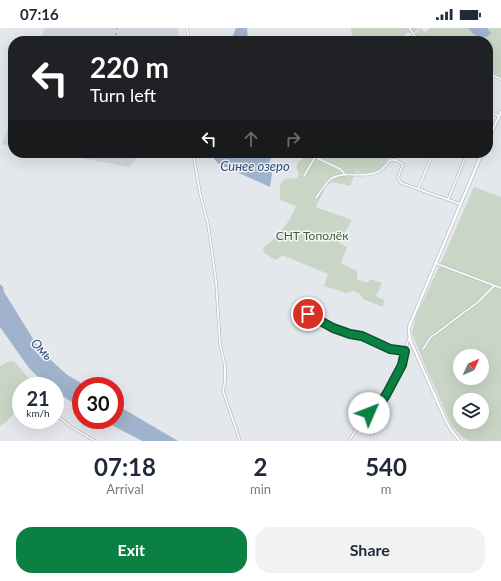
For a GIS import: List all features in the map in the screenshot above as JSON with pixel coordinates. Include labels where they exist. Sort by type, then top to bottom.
[{"type":"street","points":[[493,129],[501,112]]},
{"type":"street","points":[[493,113],[499,116]]},
{"type":"street","points":[[194,158],[208,224],[216,281],[220,344],[225,366],[223,391],[240,441]]},
{"type":"street","points":[[304,176],[314,158]]},
{"type":"street","points":[[317,158],[340,169],[344,174]]},
{"type":"street","points":[[418,189],[431,158]]},
{"type":"street","points":[[448,200],[464,158]]},
{"type":"street","points":[[371,441],[376,410],[386,395],[404,360],[409,338],[409,328],[480,158]]},
{"type":"street","points":[[316,198],[327,182],[337,176],[344,174],[359,175],[378,172],[389,161],[396,160],[403,165],[398,178],[399,182],[460,204]]},
{"type":"street","points":[[436,263],[501,288]]},
{"type":"street","points":[[423,349],[430,338],[478,302],[495,286],[501,283]]},
{"type":"street","points":[[308,314],[333,328],[350,334],[362,336],[390,349],[405,351]]},
{"type":"street","points":[[409,338],[446,421],[460,441]]},
{"type":"street","points":[[349,441],[363,419],[369,413],[376,410]]},
{"type":"street","points":[[64,421],[95,441]]},
{"type":"shaded area","points":[[45,28],[178,28],[179,36],[42,36]]},
{"type":"shaded area","points":[[8,129],[8,145],[2,144]]},
{"type":"shaded area","points":[[80,158],[136,158],[130,167]]},
{"type":"green space","points":[[351,28],[420,28],[415,32],[407,33],[404,36],[352,36]]},
{"type":"green space","points":[[421,28],[425,33],[430,28],[501,28],[501,77],[493,73],[493,36],[415,35]]},
{"type":"green space","name":"СНТ Тополёк","points":[[304,158],[388,158],[377,171],[373,173],[368,174],[356,171],[350,186],[332,182],[326,186],[316,207],[352,220],[339,243],[347,247],[341,263],[357,271],[357,279],[368,283],[370,279],[382,283],[376,296],[384,300],[383,307],[363,299],[360,294],[353,291],[346,293],[324,286],[328,274],[282,255],[275,260],[264,253],[263,248],[282,229],[296,206],[280,200],[280,188],[283,180],[297,178],[299,173],[297,166]]},
{"type":"green space","points":[[474,187],[501,197],[501,441],[470,441],[464,438],[455,429],[489,429],[489,393],[453,393],[453,427],[452,426],[412,333],[416,316]]},
{"type":"green space","points":[[7,362],[15,362],[27,377],[12,377],[12,415],[0,426],[0,366]]},
{"type":"water","points":[[236,28],[247,28],[248,36],[233,35]]},
{"type":"water","points":[[468,28],[487,28],[491,33],[488,36],[478,36]]},
{"type":"water","name":"Синее озеро","points":[[271,158],[268,164],[273,167],[270,187],[219,164],[214,159]]},
{"type":"water","points":[[0,284],[40,350],[72,378],[72,402],[64,397],[64,377],[38,377],[29,368],[0,327]]},
{"type":"water","points":[[124,409],[178,441],[142,441],[119,429],[124,429]]},
{"type":"railway","points":[[116,36],[117,28]]},
{"type":"route","points":[[308,314],[333,328],[350,334],[362,336],[390,349],[405,351],[402,365],[386,395],[376,410],[369,413]]},
{"type":"water label","name":"Омь","points":[[42,349]]}]
